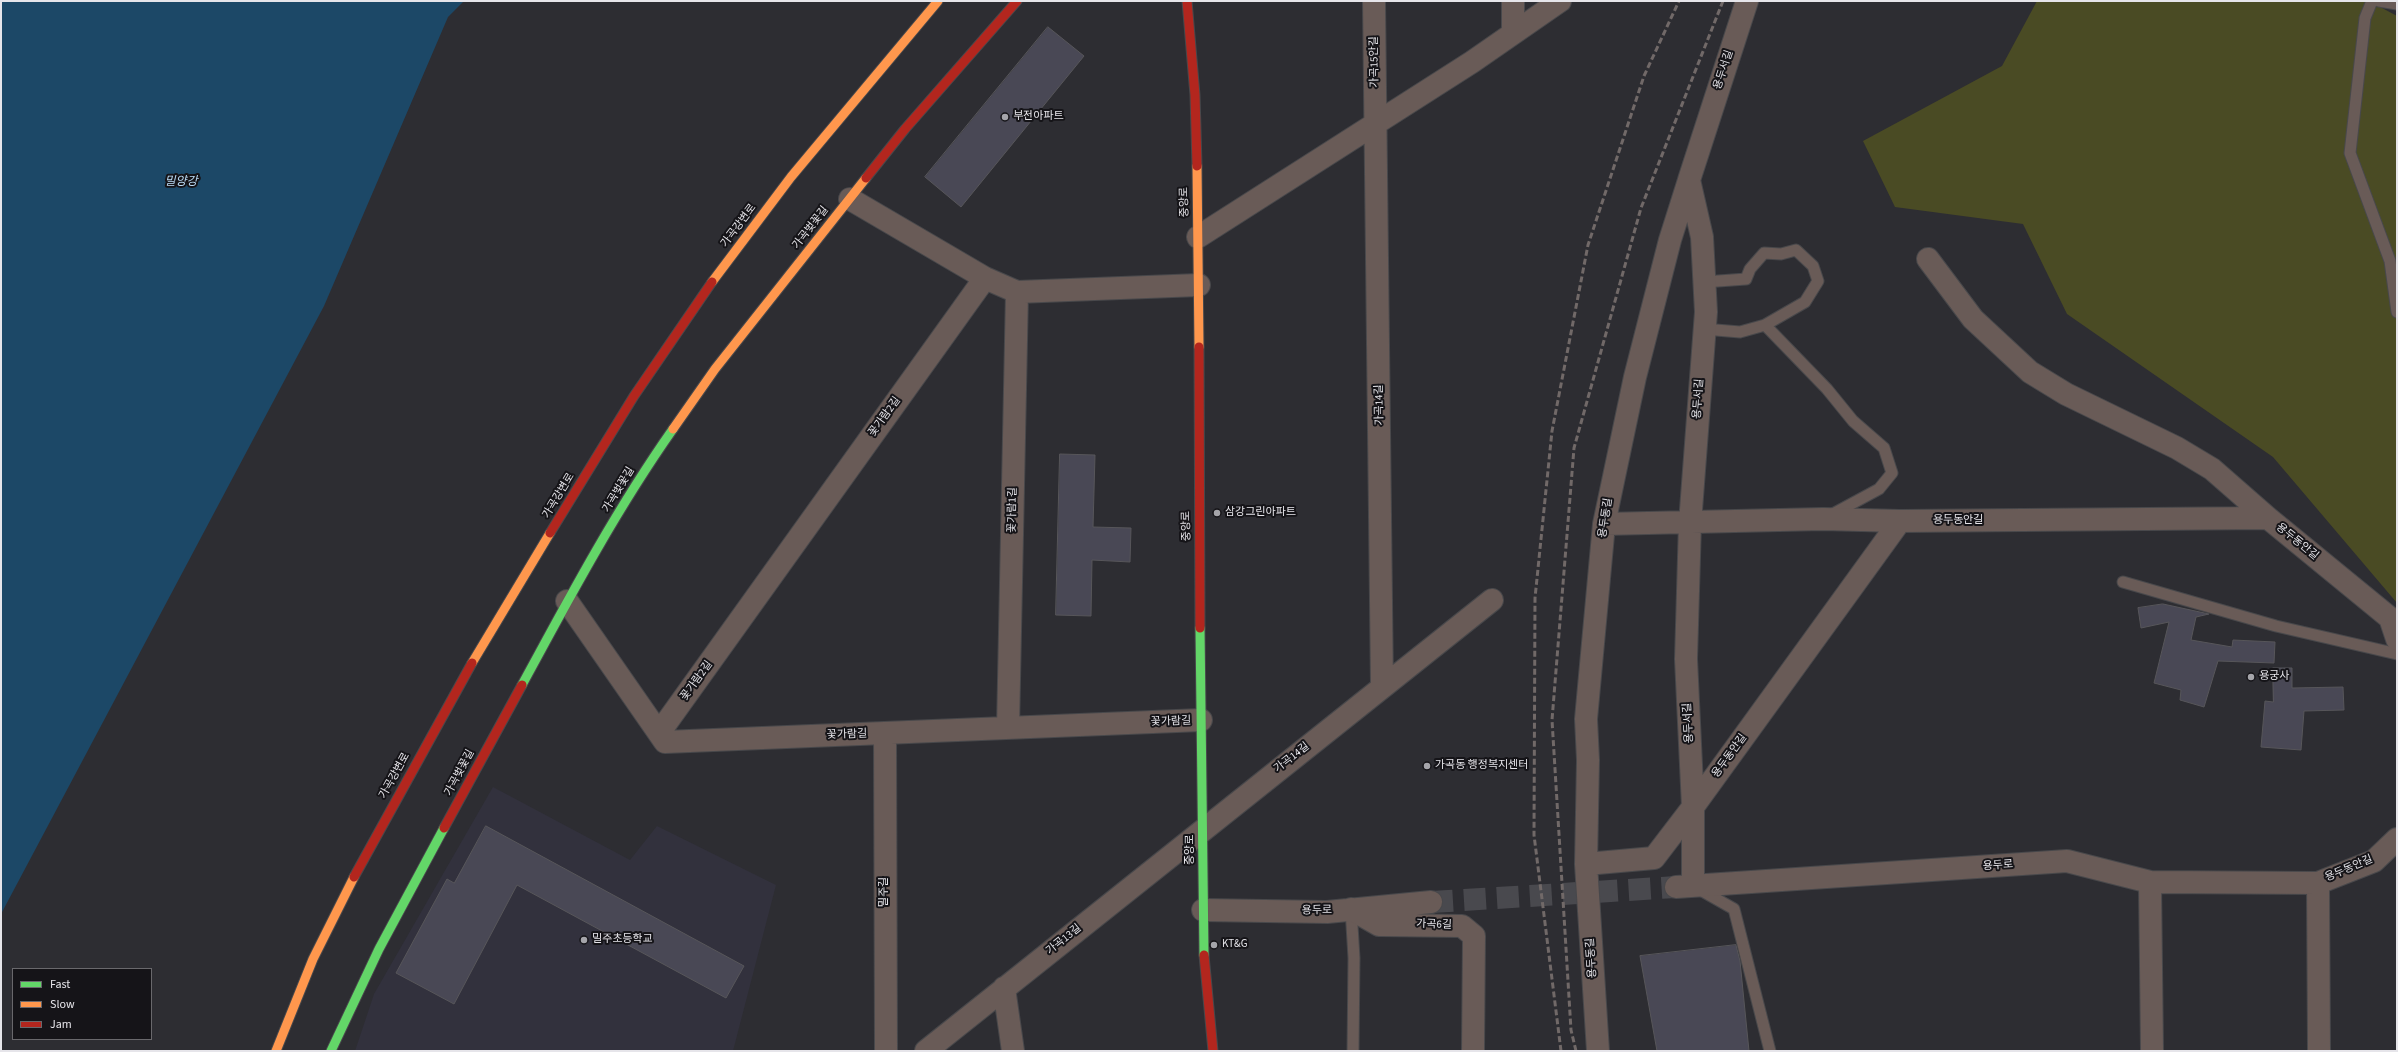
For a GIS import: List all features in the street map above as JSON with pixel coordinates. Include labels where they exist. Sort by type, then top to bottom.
[{"type":"main road","name":"가곡강변로","points":[[276,1051],[313,959],[370,845],[484,641],[634,396],[710,285],[791,177],[938,1]]},
{"type":"main road","name":"가곡벚꽃길","points":[[331,1051],[378,949],[567,601],[653,457],[714,369],[905,129],[1018,1]]},
{"type":"main road","name":"중앙로","points":[[1188,1],[1195,95],[1200,285],[1198,452],[1203,910],[1204,941],[1214,1051]]},
{"type":"street","name":"가곡15안길","points":[[1374,1],[1376,122]]},
{"type":"street","points":[[1513,1],[1513,32]]},
{"type":"street","points":[[1198,237],[1472,62],[1513,32],[1560,1]]},
{"type":"street","name":"용두서길","points":[[1693,807],[1686,659],[1690,523],[1704,329],[1704,282],[1702,237],[1689,180],[1747,1]]},
{"type":"street","name":"가곡14길","points":[[1376,122],[1382,687]]},
{"type":"street","name":"용두동길","points":[[1598,1051],[1586,864],[1588,760],[1586,719],[1604,524],[1635,377],[1670,240],[1689,180]]},
{"type":"street","points":[[850,199],[985,278],[1017,292],[1200,285]]},
{"type":"street","points":[[1928,259],[1973,319],[2030,372],[2066,394],[2177,448],[2212,469],[2268,518]]},
{"type":"street","name":"꽃가람2길","points":[[659,733],[985,278]]},
{"type":"street","name":"꽃가람1길","points":[[1008,728],[1017,292]]},
{"type":"street","name":"용두동안길","points":[[1693,807],[1900,521],[2268,518],[2390,618],[2397,639]]},
{"type":"street","points":[[1604,524],[1823,519],[1900,521]]},
{"type":"street","name":"가곡14길","points":[[1203,829],[1492,600]]},
{"type":"street","name":"꽃가람길","points":[[567,601],[665,742],[1201,720]]},
{"type":"street","name":"밀주길","points":[[884,733],[886,1051]]},
{"type":"street","points":[[1586,864],[1654,858],[1693,807]]},
{"type":"street","points":[[1685,886],[1693,807]]},
{"type":"street","name":"가곡13길","points":[[926,1051],[1203,829]]},
{"type":"street","name":"용두동안길","points":[[2318,883],[2374,861],[2397,839]]},
{"type":"street","name":"용두로","points":[[1685,886],[2067,861],[2150,882],[2318,883]]},
{"type":"street","points":[[2150,882],[2152,1051]]},
{"type":"street","points":[[2318,883],[2319,1051]]},
{"type":"street","name":"용두로","points":[[1203,910],[1327,912],[1431,902]]},
{"type":"street","name":"가곡6길","points":[[1351,909],[1379,925],[1462,926],[1474,936],[1473,1051]]},
{"type":"street","points":[[1004,988],[1013,1051]]},
{"type":"lane","points":[[2372,1],[2365,18],[2350,152],[2390,261],[2397,312]]},
{"type":"lane","points":[[2379,1],[2397,4]]},
{"type":"lane","points":[[1704,282],[1746,279],[1750,269],[1764,254],[1781,254],[1796,250],[1813,266],[1818,281],[1805,302],[1765,325],[1740,332],[1704,329]]},
{"type":"lane","points":[[1765,325],[1827,390],[1853,421],[1884,448],[1892,473],[1879,489],[1823,519]]},
{"type":"lane","points":[[2123,582],[2268,624],[2397,654]]},
{"type":"lane","points":[[1685,886],[1734,909],[1770,1051]]},
{"type":"lane","points":[[1351,909],[1354,958],[1353,1051]]},
{"type":"shaded area","points":[[2037,1],[2369,1],[2397,16],[2397,603],[2273,457],[2067,314],[2023,224],[1895,207],[1863,141],[2002,66]]},
{"type":"shaded area","name":"밀주초등학교","points":[[493,787],[630,860],[657,826],[776,885],[733,1051],[355,1051],[374,994]]},
{"type":"water","name":"밀양강","points":[[1,1],[464,1],[448,17],[324,306],[1,914]]},
{"type":"building","name":"부전아파트","points":[[1048,27],[1084,56],[961,207],[925,177]]},
{"type":"building","points":[[1060,454],[1095,455],[1093,527],[1131,528],[1130,562],[1092,560],[1091,616],[1056,615]]},
{"type":"building","points":[[2163,604],[2209,614],[2196,617],[2191,640],[2232,647],[2233,640],[2275,642],[2274,663],[2218,661],[2204,707],[2180,700],[2181,690],[2154,683],[2169,622],[2141,628],[2138,608]]},
{"type":"building","points":[[2273,668],[2292,668],[2292,688],[2343,687],[2344,710],[2304,711],[2301,750],[2261,747],[2265,701],[2273,702]]},
{"type":"building","points":[[486,826],[744,966],[726,998],[517,885],[454,1004],[396,973],[447,879],[454,883]]},
{"type":"building","points":[[1736,945],[1740,961],[1749,1051],[1657,1051],[1640,956]]},
{"type":"tunnel","points":[[1431,902],[1676,887]]},
{"type":"railway","points":[[1561,1051],[1534,835],[1535,598],[1552,431],[1588,245],[1644,76],[1679,1]]},
{"type":"railway","points":[[1576,1051],[1571,1030],[1552,720],[1574,448],[1641,208],[1723,1]]},
{"type":"traffic: fast","points":[[522,685],[575,587],[632,491],[673,429]]},
{"type":"traffic: fast","points":[[1200,628],[1204,955]]},
{"type":"traffic: fast","points":[[331,1051],[379,949],[444,828]]},
{"type":"traffic: slow","points":[[712,282],[791,177],[938,1]]},
{"type":"traffic: slow","points":[[1197,166],[1199,347]]},
{"type":"traffic: slow","points":[[673,429],[715,369],[866,178]]},
{"type":"traffic: slow","points":[[472,663],[550,533]]},
{"type":"traffic: slow","points":[[276,1051],[313,959],[354,877]]},
{"type":"traffic: jam","points":[[866,178],[905,129],[1017,1]]},
{"type":"traffic: jam","points":[[1187,1],[1195,95],[1197,166]]},
{"type":"traffic: jam","points":[[550,533],[634,396],[712,282]]},
{"type":"traffic: jam","points":[[1199,347],[1200,628]]},
{"type":"traffic: jam","points":[[354,877],[472,663]]},
{"type":"traffic: jam","points":[[444,828],[522,685]]},
{"type":"traffic: jam","points":[[1204,955],[1213,1051]]},
{"type":"place","name":"부전아파트","points":[[1005,117]]},
{"type":"place","name":"삼강그린아파트","points":[[1217,513]]},
{"type":"place","name":"용궁사","points":[[2251,677]]},
{"type":"place","name":"가곡동 행정복지센터","points":[[1427,766]]},
{"type":"place","name":"밀주초등학교","points":[[584,940]]},
{"type":"place","name":"KT&G","points":[[1214,945]]}]
